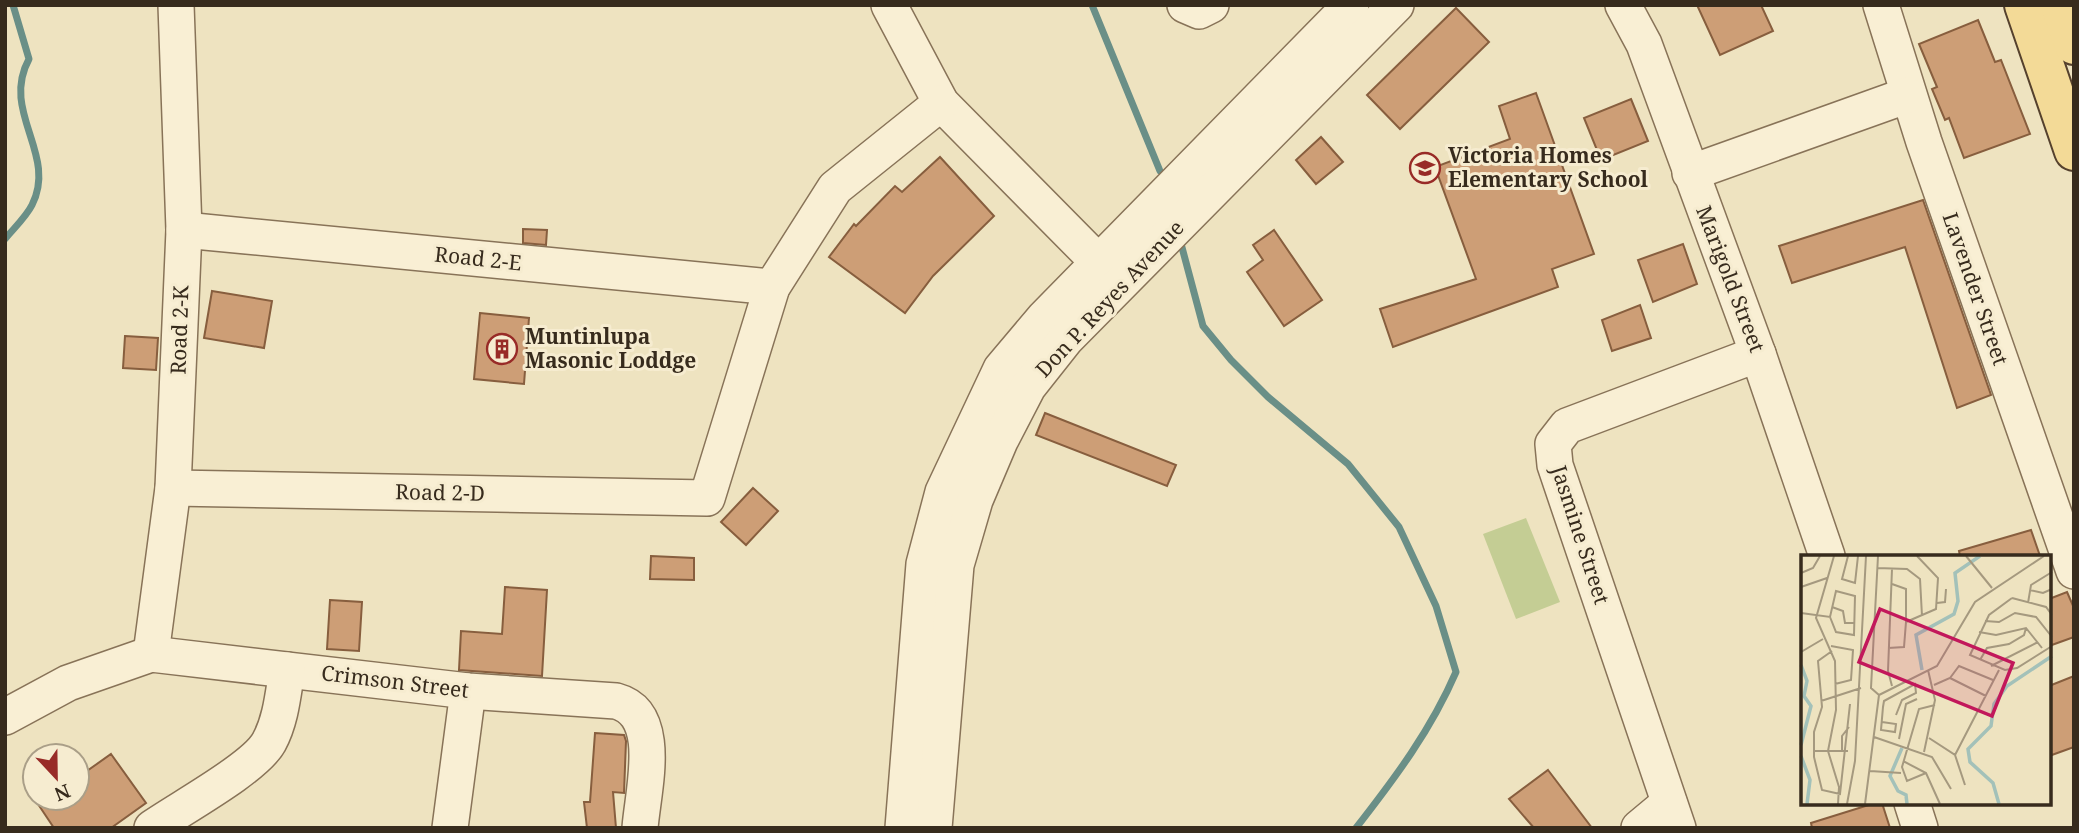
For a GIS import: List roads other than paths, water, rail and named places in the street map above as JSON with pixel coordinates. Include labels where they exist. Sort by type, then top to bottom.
[{"type":"main road","points":[[2024,5],[2074,151]]},
{"type":"main road","points":[[2060,5],[2074,45]]},
{"type":"street","name":"Road 2-K","points":[[152,654],[173,488],[184,230],[176,5]]},
{"type":"street","points":[[889,5],[940,103],[1109,274]]},
{"type":"street","points":[[1185,5],[1199,11],[1211,5]]},
{"type":"street","name":"Don P. Reyes Avenue","points":[[934,828],[956,565],[975,500],[1000,441],[1028,387],[1066,340],[1109,274],[1351,5]]},
{"type":"street","name":"Don P. Reyes Avenue","points":[[903,828],[924,564],[943,492],[1001,369],[1044,318],[1109,274],[1396,5]]},
{"type":"street","name":"Marigold Street","points":[[1623,5],[1644,44],[1758,354],[1827,555]]},
{"type":"street","name":"Lavender Street","points":[[1881,5],[1908,94],[2074,571]]},
{"type":"street","points":[[1690,173],[1908,94]]},
{"type":"street","points":[[772,287],[835,188],[940,103]]},
{"type":"street","name":"Road 2-E","points":[[184,230],[772,287]]},
{"type":"street","name":"Road 2-D","points":[[173,488],[707,498],[772,287]]},
{"type":"street","name":"Jasmine Street","points":[[1640,828],[1673,815],[1555,465],[1553,444],[1567,426],[1758,354]]},
{"type":"street","points":[[5,717],[68,683],[152,654]]},
{"type":"street","name":"Crimson Street","points":[[152,654],[468,691],[616,701],[637,711],[644,723],[647,738],[640,828]]},
{"type":"street","points":[[152,828],[240,770],[268,744],[281,712],[287,670]]},
{"type":"street","points":[[450,828],[468,691]]},
{"type":"street","points":[[1913,805],[1920,828]]},
{"type":"waterway","points":[[5,239],[32,205],[38,186],[35,150],[21,97],[22,78],[29,59],[13,5]]},
{"type":"waterway","points":[[1092,5],[1160,171]]},
{"type":"waterway","points":[[1180,240],[1203,326],[1231,360],[1268,397],[1348,464],[1399,527],[1436,606],[1456,672],[1424,734],[1356,828]]},
{"type":"place","name":"Victoria Homes Elementary School","points":[[1425,168]]},
{"type":"place","name":"Muntinlupa Masonic Loddge","points":[[502,349]]}]
